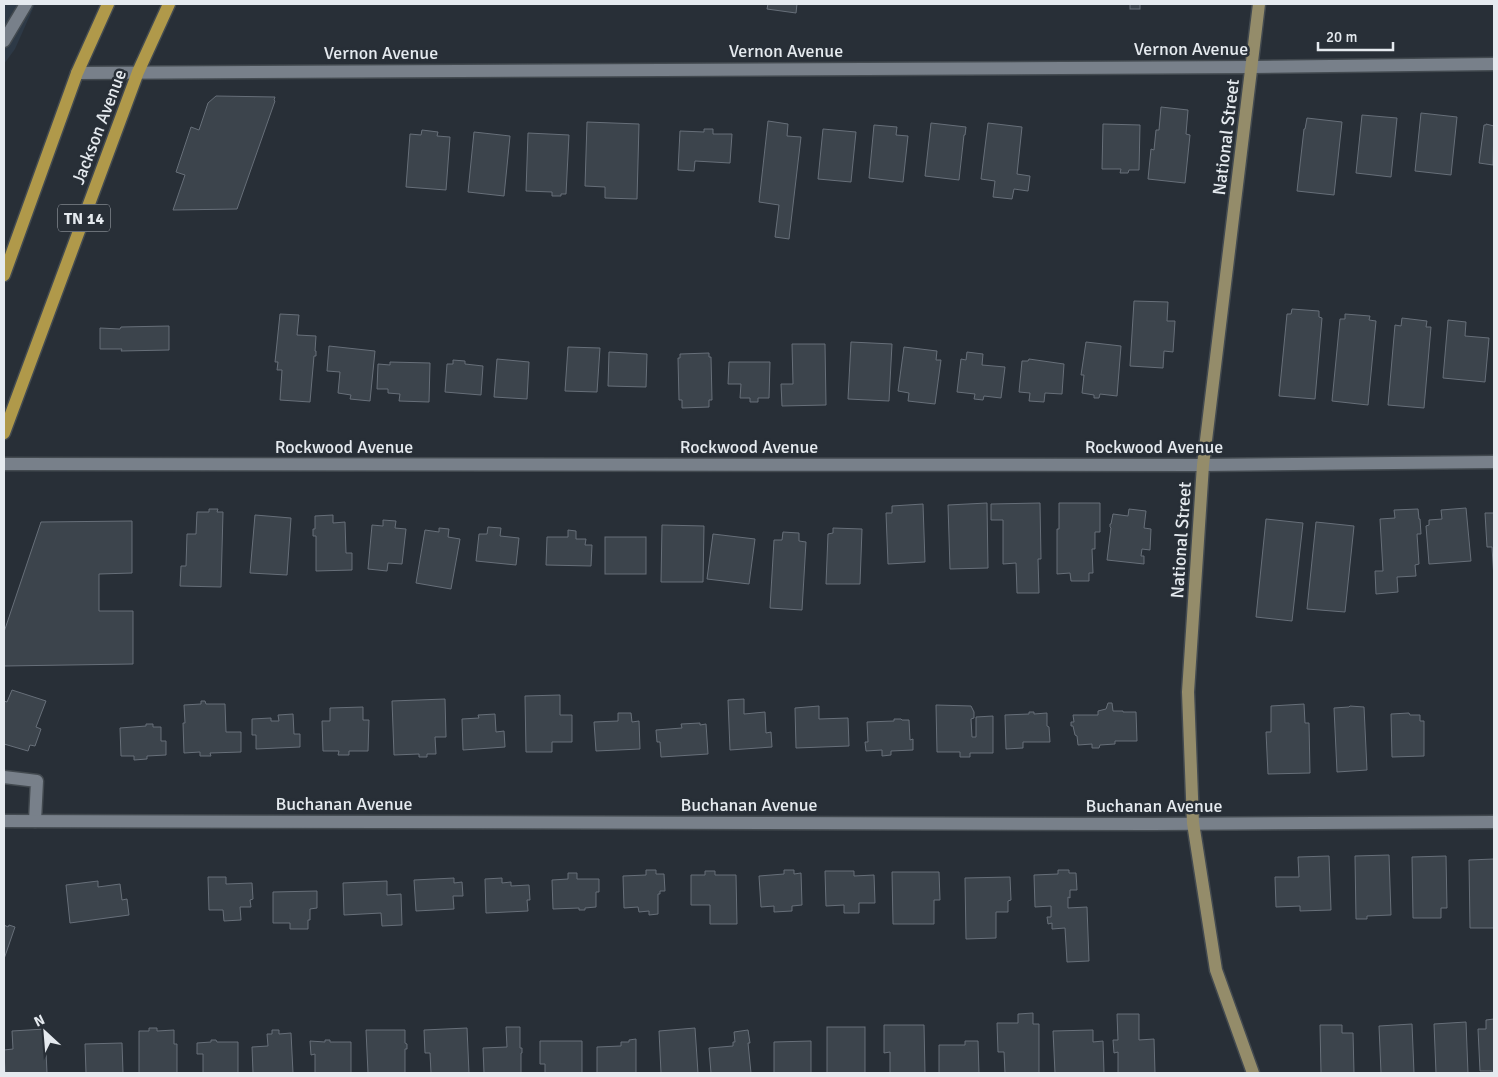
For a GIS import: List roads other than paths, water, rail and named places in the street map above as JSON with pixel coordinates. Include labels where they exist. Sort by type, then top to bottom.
[{"type":"main road","points":[[4,275],[78,73],[108,4]]},
{"type":"main road","name":"Jackson Avenue","points":[[4,433],[138,72],[169,4]]},
{"type":"main road","name":"National Street","points":[[1253,1073],[1216,970],[1193,824],[1188,692],[1204,464],[1259,4]]},
{"type":"street","points":[[4,41],[26,4]]},
{"type":"street","name":"Vernon Avenue","points":[[78,73],[1494,64]]},
{"type":"street","name":"Rockwood Avenue","points":[[4,464],[1204,464],[1494,462]]},
{"type":"street","points":[[4,777],[37,781],[35,821]]},
{"type":"street","name":"Buchanan Avenue","points":[[4,821],[1193,824],[1494,822]]}]
